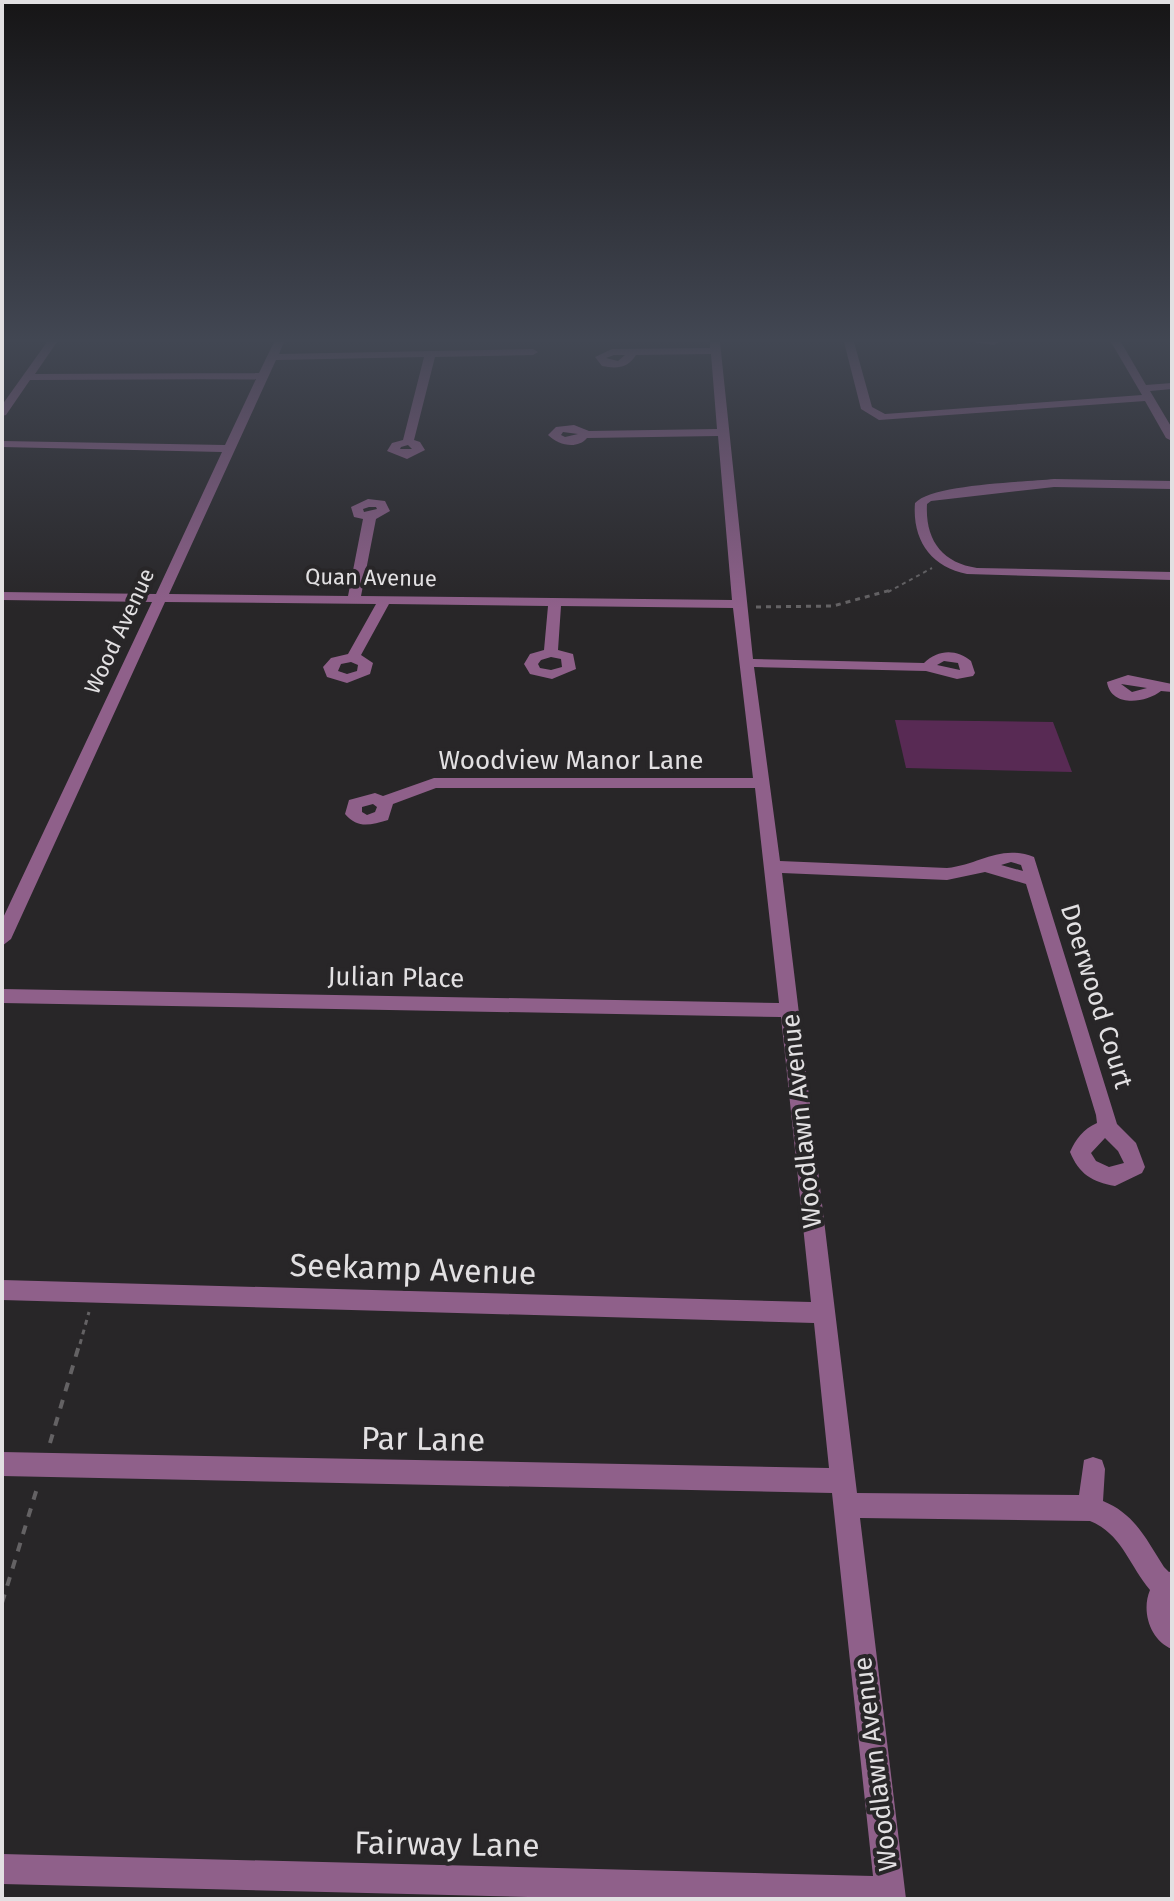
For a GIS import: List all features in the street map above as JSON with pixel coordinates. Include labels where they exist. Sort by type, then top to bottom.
[{"type":"street","name":"Wood Avenue","points":[[2,939],[236,431]]},
{"type":"street","points":[[408,442],[411,431]]},
{"type":"street","points":[[585,435],[725,432]]},
{"type":"street","name":"Woodlawn Avenue","points":[[725,432],[740,606],[773,867],[890,1895]]},
{"type":"street","points":[[2,444],[227,449]]},
{"type":"street","points":[[1172,485],[1054,483],[927,498],[921,503],[920,511],[932,552],[943,563],[960,570],[1172,576]]},
{"type":"street","points":[[354,599],[370,517]]},
{"type":"street","name":"Quan Avenue","points":[[2,596],[740,606]]},
{"type":"street","points":[[353,657],[385,600]]},
{"type":"street","points":[[551,652],[555,602]]},
{"type":"street","points":[[747,663],[928,667]]},
{"type":"street","name":"Woodview Manor Lane","points":[[383,802],[434,783],[762,783]]},
{"type":"street","name":"Doerwood Court","points":[[773,867],[947,874],[984,866],[1002,856],[1014,854],[1028,861],[1106,1115],[1107,1128]]},
{"type":"street","name":"Julian Place","points":[[2,996],[788,1010]]},
{"type":"street","name":"Seekamp Avenue","points":[[2,1290],[822,1313]]},
{"type":"street","name":"Par Lane","points":[[2,1464],[843,1493],[1090,1508],[1123,1525],[1133,1535],[1154,1577],[1169,1586]]},
{"type":"street","points":[[1090,1508],[1093,1469]]},
{"type":"street","points":[[1169,1586],[1160,1595],[1158,1614],[1172,1636]]},
{"type":"street","name":"Fairway Lane","points":[[2,1869],[890,1895]]},
{"type":"path","points":[[740,606],[833,606],[887,592],[943,563]]},
{"type":"shaded area","points":[[895,720],[1053,722],[1072,772],[906,768]]}]
